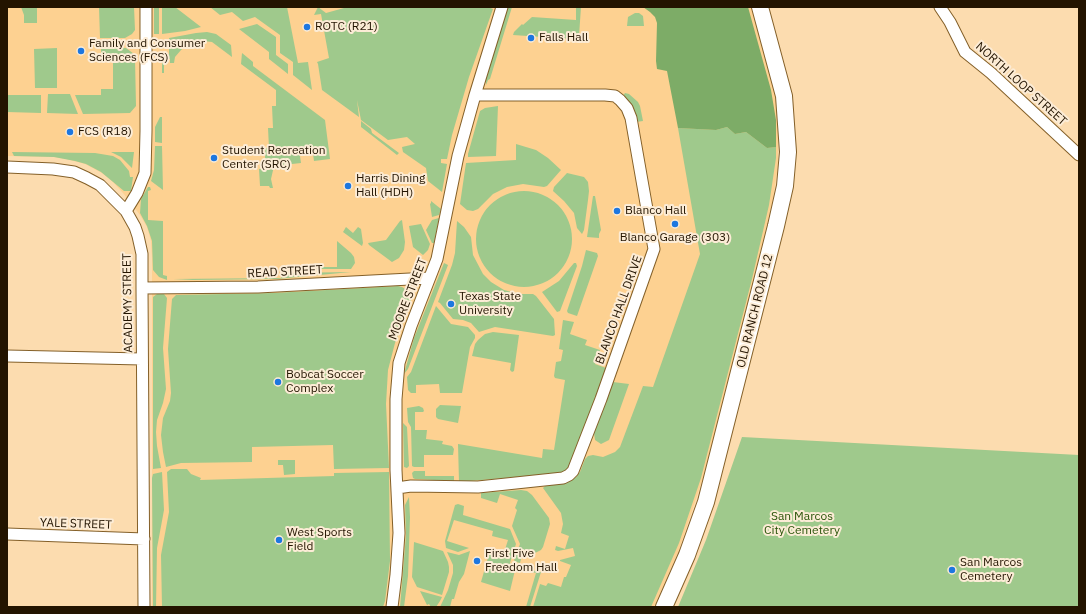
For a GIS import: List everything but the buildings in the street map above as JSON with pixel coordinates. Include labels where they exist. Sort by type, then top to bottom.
[{"type":"main road","name":"OLD RANCH ROAD 12","points":[[664,607],[687,555],[706,502],[785,186],[788,152],[784,96],[760,7]]},
{"type":"street","points":[[126,211],[137,194],[145,173],[146,7]]},
{"type":"street","name":"MOORE STREET","points":[[392,607],[399,533],[397,488],[397,376],[402,351],[437,259],[458,156],[502,7]]},
{"type":"street","name":"NORTH LOOP STREET","points":[[940,7],[950,22],[965,52],[991,73],[1079,155]]},
{"type":"street","name":"BLANCO HALL DRIVE","points":[[397,488],[411,486],[478,487],[563,478],[569,475],[573,470],[599,405],[654,249],[631,118],[627,108],[620,100],[615,96],[605,95],[475,95]]},
{"type":"street","name":"ACADEMY STREET","points":[[7,167],[53,169],[74,172],[87,178],[100,185],[126,211],[135,227],[142,254],[144,607]]},
{"type":"street","name":"READ STREET","points":[[142,288],[258,287],[429,278]]},
{"type":"street","points":[[7,356],[142,359]]},
{"type":"street","name":"YALE STREET","points":[[7,534],[144,540]]},
{"type":"shaded area","name":"Texas State University","points":[[7,7],[751,7],[774,88],[778,120],[778,167],[772,204],[731,372],[703,478],[679,550],[654,607],[152,607],[151,241],[147,227],[140,215],[123,193],[102,173],[85,164],[66,159],[54,157],[7,156]]},
{"type":"green space","points":[[21,7],[37,7],[37,23],[24,23],[24,15]]},
{"type":"green space","points":[[99,7],[134,7],[135,30],[132,34],[125,38],[100,38]]},
{"type":"green space","points":[[154,7],[159,7],[159,34],[154,34]]},
{"type":"green space","points":[[162,7],[175,7],[201,27],[162,34]]},
{"type":"green space","points":[[210,7],[287,7],[298,63],[308,62],[312,90],[293,75],[293,62],[280,53],[280,35],[255,17],[243,21],[232,12],[220,15]]},
{"type":"green space","points":[[318,7],[326,13],[345,7],[488,7],[493,9],[469,77],[452,135],[447,159],[441,159],[441,163],[447,164],[442,192],[428,181],[426,168],[403,152],[402,147],[415,144],[407,137],[388,140],[361,120],[357,100],[359,117],[322,90],[317,62],[329,58],[321,14],[314,15]]},
{"type":"green space","points":[[508,7],[512,7],[490,79],[486,85],[486,76]]},
{"type":"green space","points":[[576,7],[581,7],[579,36],[573,35],[572,39],[513,35],[522,24],[523,25],[532,17],[576,20]]},
{"type":"green space","points":[[643,7],[748,7],[771,90],[776,120],[776,147],[767,148],[746,132],[735,134],[727,127],[716,130],[678,128],[667,71],[657,69],[657,23],[655,17]]},
{"type":"green space","points":[[635,13],[639,13],[643,16],[644,26],[627,26],[628,17]]},
{"type":"green space","points":[[257,24],[276,37],[276,55],[288,64],[288,74],[269,59],[269,52],[239,29]]},
{"type":"green space","points":[[207,32],[216,34],[231,45],[232,57],[212,42],[195,42],[187,45],[181,50],[175,57],[174,63],[170,63],[170,59],[164,59],[164,73],[162,73],[162,55],[169,54],[169,38]]},
{"type":"green space","points":[[101,47],[126,48],[134,54],[136,106],[130,113],[83,114],[75,95],[101,95],[101,89],[113,89],[113,54],[101,54]]},
{"type":"green space","points":[[57,48],[57,88],[35,88],[34,49]]},
{"type":"green space","points":[[242,53],[253,62],[253,66],[325,120],[330,159],[314,161],[313,154],[300,156],[301,163],[274,166],[271,179],[273,188],[270,188],[269,186],[260,186],[259,169],[265,168],[265,148],[269,148],[268,128],[273,128],[272,106],[276,106],[276,90],[241,64]]},
{"type":"green space","points":[[625,93],[629,94],[638,102],[643,121],[636,122],[623,96]]},
{"type":"green space","points":[[48,94],[70,94],[78,114],[47,113]]},
{"type":"green space","points":[[7,95],[41,95],[41,113],[7,112]]},
{"type":"green space","points":[[498,106],[496,156],[468,157],[480,111],[485,108]]},
{"type":"green space","points":[[160,117],[162,117],[162,143],[155,142],[155,127]]},
{"type":"green space","points":[[361,121],[371,129],[372,133],[399,153],[397,155],[361,127]]},
{"type":"green space","points":[[727,127],[735,134],[746,132],[767,148],[776,147],[776,158],[769,205],[752,279],[701,478],[679,543],[651,607],[533,607],[540,584],[546,586],[548,583],[561,587],[564,577],[566,577],[571,565],[560,560],[575,556],[573,548],[558,551],[555,550],[556,546],[565,549],[569,536],[561,533],[563,524],[561,513],[543,488],[545,486],[567,483],[576,477],[588,456],[593,455],[603,457],[615,452],[620,447],[643,386],[653,387],[700,254],[678,128],[716,130]]},
{"type":"green space","points":[[516,144],[536,150],[548,158],[561,170],[547,186],[544,187],[523,184],[507,187],[493,194],[478,209],[473,211],[467,210],[460,204],[466,163],[516,160]]},
{"type":"green space","points":[[155,146],[162,146],[163,190],[151,181],[154,170]]},
{"type":"green space","points":[[12,152],[95,153],[113,156],[120,160],[129,171],[130,177],[133,177],[131,191],[124,191],[101,172],[86,164],[54,157],[14,156]]},
{"type":"green space","points":[[111,152],[134,152],[132,168],[121,157]]},
{"type":"green space","points":[[567,173],[584,177],[588,182],[588,200],[584,230],[582,234],[577,228],[574,213],[553,191],[554,187]]},
{"type":"green space","points":[[148,187],[150,187],[151,190],[148,191],[148,220],[163,221],[163,275],[167,276],[167,280],[159,277],[153,270],[152,241],[147,226],[140,213],[141,199]]},
{"type":"green space","points":[[524,191],[542,194],[558,205],[569,221],[572,239],[569,257],[558,273],[542,284],[524,287],[506,284],[490,273],[479,257],[476,239],[479,221],[490,205],[506,194]]},
{"type":"green space","points":[[593,196],[595,196],[601,230],[599,238],[587,237]]},
{"type":"green space","points":[[431,201],[441,209],[439,215],[432,217]]},
{"type":"green space","points":[[439,218],[434,243],[432,243],[426,230],[432,220]]},
{"type":"green space","points":[[402,220],[405,242],[404,250],[399,258],[392,262],[368,243],[386,240]]},
{"type":"green space","points":[[457,221],[464,227],[471,237],[473,255],[483,274],[491,282],[504,290],[519,294],[533,294],[536,296],[554,319],[555,335],[553,336],[495,327],[479,332],[471,323],[453,319],[438,302],[455,253]]},
{"type":"green space","points":[[421,224],[430,244],[428,250],[423,255],[413,247],[409,226]]},
{"type":"green space","points":[[346,227],[353,233],[358,227],[361,229],[362,246],[343,232]]},
{"type":"green space","points":[[337,241],[354,257],[355,263],[351,269],[311,269],[311,267],[337,267]]},
{"type":"green space","points":[[586,250],[597,253],[598,256],[577,316],[568,313],[567,311]]},
{"type":"green space","points":[[444,263],[448,265],[408,369],[404,374],[414,338]]},
{"type":"green space","points":[[574,263],[576,263],[577,266],[560,311],[557,312],[542,292],[559,281]]},
{"type":"green space","points":[[351,272],[277,279],[173,279],[281,278],[282,276],[287,276],[287,273]]},
{"type":"green space","points":[[398,286],[407,290],[411,296],[411,302],[395,343],[388,370],[386,404],[389,468],[334,469],[333,445],[252,447],[252,462],[181,463],[166,467],[161,435],[163,418],[170,401],[171,393],[168,349],[172,299],[176,295],[273,293]]},
{"type":"green space","points":[[162,293],[167,298],[163,348],[166,389],[157,420],[156,432],[161,468],[153,469],[153,297]]},
{"type":"green space","points":[[436,306],[451,324],[468,327],[475,335],[470,347],[462,393],[440,393],[439,384],[416,385],[416,393],[411,393],[408,390],[407,377],[411,372]]},
{"type":"green space","points":[[563,320],[574,322],[570,334],[587,340],[585,345],[600,350],[595,364],[606,368],[570,467],[562,473],[459,482],[458,444],[542,458],[543,449],[554,450],[565,380],[555,378],[554,376],[556,362],[561,361],[563,350],[559,349]]},
{"type":"green space","points":[[493,332],[519,335],[514,371],[512,372],[510,370],[511,363],[472,356],[475,344],[478,340],[485,334]]},
{"type":"green space","points":[[613,382],[629,384],[609,440],[601,444],[595,440],[594,433]]},
{"type":"green space","points":[[440,405],[461,406],[458,423],[438,419],[436,417],[436,409]]},
{"type":"green space","points":[[419,406],[423,408],[424,411],[415,412],[415,430],[427,430],[426,439],[443,441],[442,444],[452,446],[454,449],[453,455],[424,455],[424,467],[414,467],[412,466],[411,427],[408,422],[407,408]]},
{"type":"green space","points":[[403,423],[407,427],[409,466],[407,468],[404,467]]},
{"type":"green space","name":"San Marcos City Cemetery","points":[[742,437],[1079,455],[1079,607],[678,607],[706,540]]},
{"type":"green space","points":[[278,460],[295,460],[295,474],[284,475],[283,465],[278,465]]},
{"type":"green space","name":"West Sports Field","points":[[171,469],[187,469],[191,474],[201,478],[200,480],[334,476],[334,473],[389,472],[390,561],[383,607],[162,607],[161,555],[169,512],[167,472]]},
{"type":"green space","points":[[414,471],[425,471],[425,476],[454,476],[454,481],[415,479],[413,478],[412,473]]},
{"type":"green space","points":[[162,472],[164,510],[157,548],[156,607],[153,607],[152,478],[153,474]]},
{"type":"green space","points":[[521,490],[527,491],[532,495],[549,518],[550,524],[541,550],[535,553],[523,551],[520,563],[514,560],[520,544],[512,526],[517,510],[515,508],[518,500],[500,494],[497,503],[481,498],[481,493]]},
{"type":"green space","points":[[409,497],[410,517],[408,576],[404,607],[400,607],[406,535],[405,505]]},
{"type":"green space","points":[[458,504],[464,506],[463,515],[510,529],[516,544],[510,563],[516,566],[510,591],[481,582],[489,554],[502,559],[508,540],[492,536],[493,531],[454,520],[447,541],[469,548],[458,552],[446,548],[445,541],[455,505]]},
{"type":"green space","points":[[414,542],[443,551],[448,562],[449,572],[442,595],[417,587],[412,577]]},
{"type":"green space","points":[[470,551],[464,574],[459,582],[450,607],[440,607],[448,590],[453,573],[453,565],[447,552],[459,555]]},
{"type":"green space","points":[[527,569],[541,572],[530,607],[526,607],[536,573],[527,571]]},
{"type":"green space","points":[[420,591],[442,597],[436,607],[431,607],[429,604],[427,605]]},
{"type":"place","name":"ROTC (R21)","points":[[307,27]]},
{"type":"place","name":"Falls Hall","points":[[531,38]]},
{"type":"place","name":"Family and Consumer Sciences (FCS)","points":[[81,51]]},
{"type":"place","name":"FCS (R18)","points":[[70,132]]},
{"type":"place","name":"Student Recreation Center (SRC)","points":[[214,158]]},
{"type":"place","name":"Harris Dining Hall (HDH)","points":[[348,186]]},
{"type":"place","name":"Blanco Hall","points":[[617,211]]},
{"type":"place","name":"Blanco Garage (303)","points":[[675,224]]},
{"type":"place","name":"Texas State University","points":[[451,304]]},
{"type":"place","name":"Bobcat Soccer Complex","points":[[278,382]]},
{"type":"place","name":"West Sports Field","points":[[279,540]]},
{"type":"place","name":"First Five Freedom Hall","points":[[477,561]]},
{"type":"place","name":"San Marcos Cemetery","points":[[952,570]]}]
